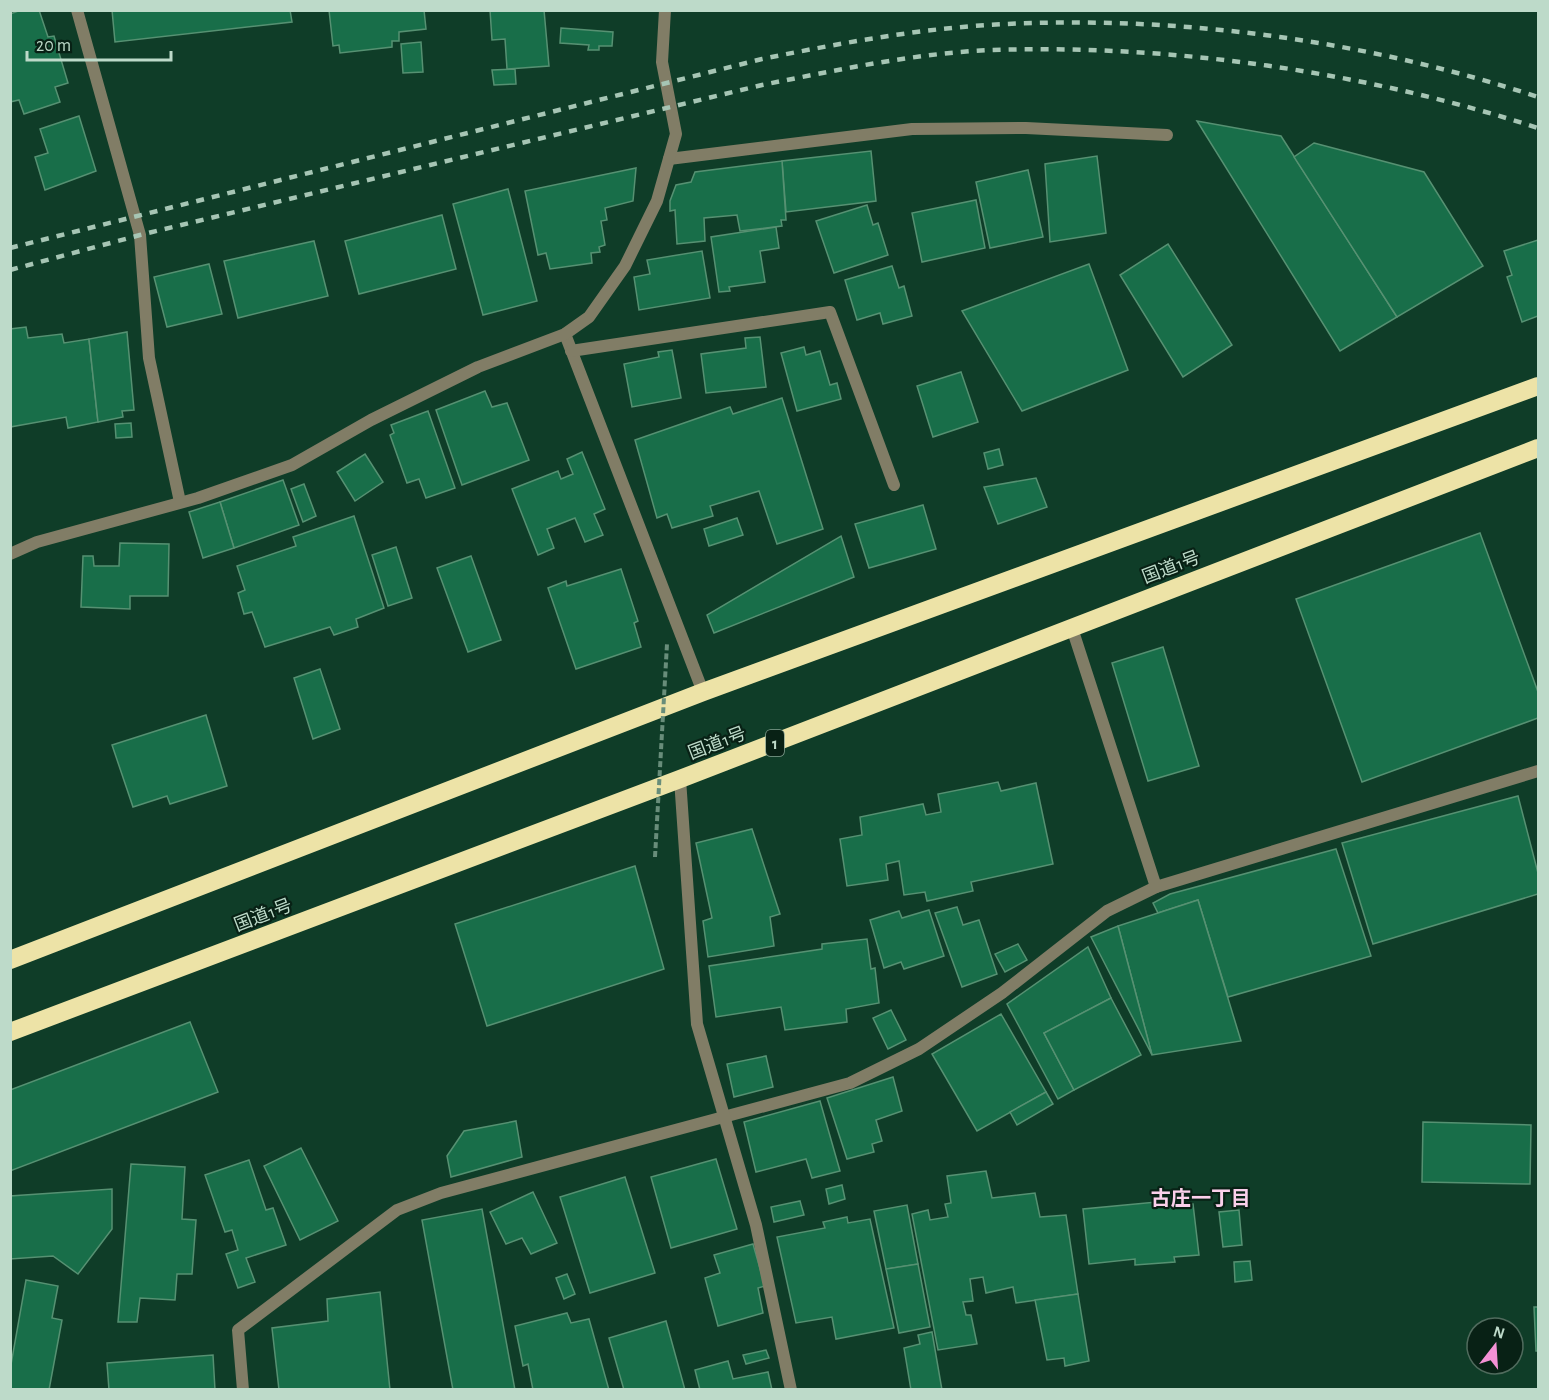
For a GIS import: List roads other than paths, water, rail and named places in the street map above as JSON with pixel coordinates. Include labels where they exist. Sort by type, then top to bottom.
[{"type":"highway","points":[[10,960],[703,692],[1539,386]]},
{"type":"highway","name":"国道1号","points":[[10,1032],[681,779],[1539,448]]},
{"type":"street","points":[[77,10],[140,235],[149,358],[180,502]]},
{"type":"street","points":[[10,554],[37,542],[180,502],[292,465],[371,420],[478,367],[565,334],[589,317],[625,266],[657,201],[676,134],[662,62],[665,10]]},
{"type":"street","points":[[669,159],[912,129],[1026,128],[1167,135]]},
{"type":"street","points":[[571,351],[830,312],[894,485]]},
{"type":"street","points":[[565,334],[703,692]]},
{"type":"street","points":[[1072,628],[1156,887]]},
{"type":"street","points":[[243,1389],[238,1330],[397,1210],[441,1192],[850,1083],[919,1049],[1002,993],[1107,911],[1156,887],[1539,771]]},
{"type":"street","points":[[681,779],[697,1024],[756,1225],[791,1389]]},
{"type":"railway","points":[[10,248],[762,59],[874,38],[959,27],[1126,23],[1266,35],[1404,60],[1538,97]]},
{"type":"railway","points":[[10,270],[140,235],[762,85],[877,63],[963,52],[1060,49],[1129,52],[1199,57],[1268,66],[1406,91],[1538,128]]},
{"type":"district","name":"古庄一丁目","points":[[1201,1198]]}]
